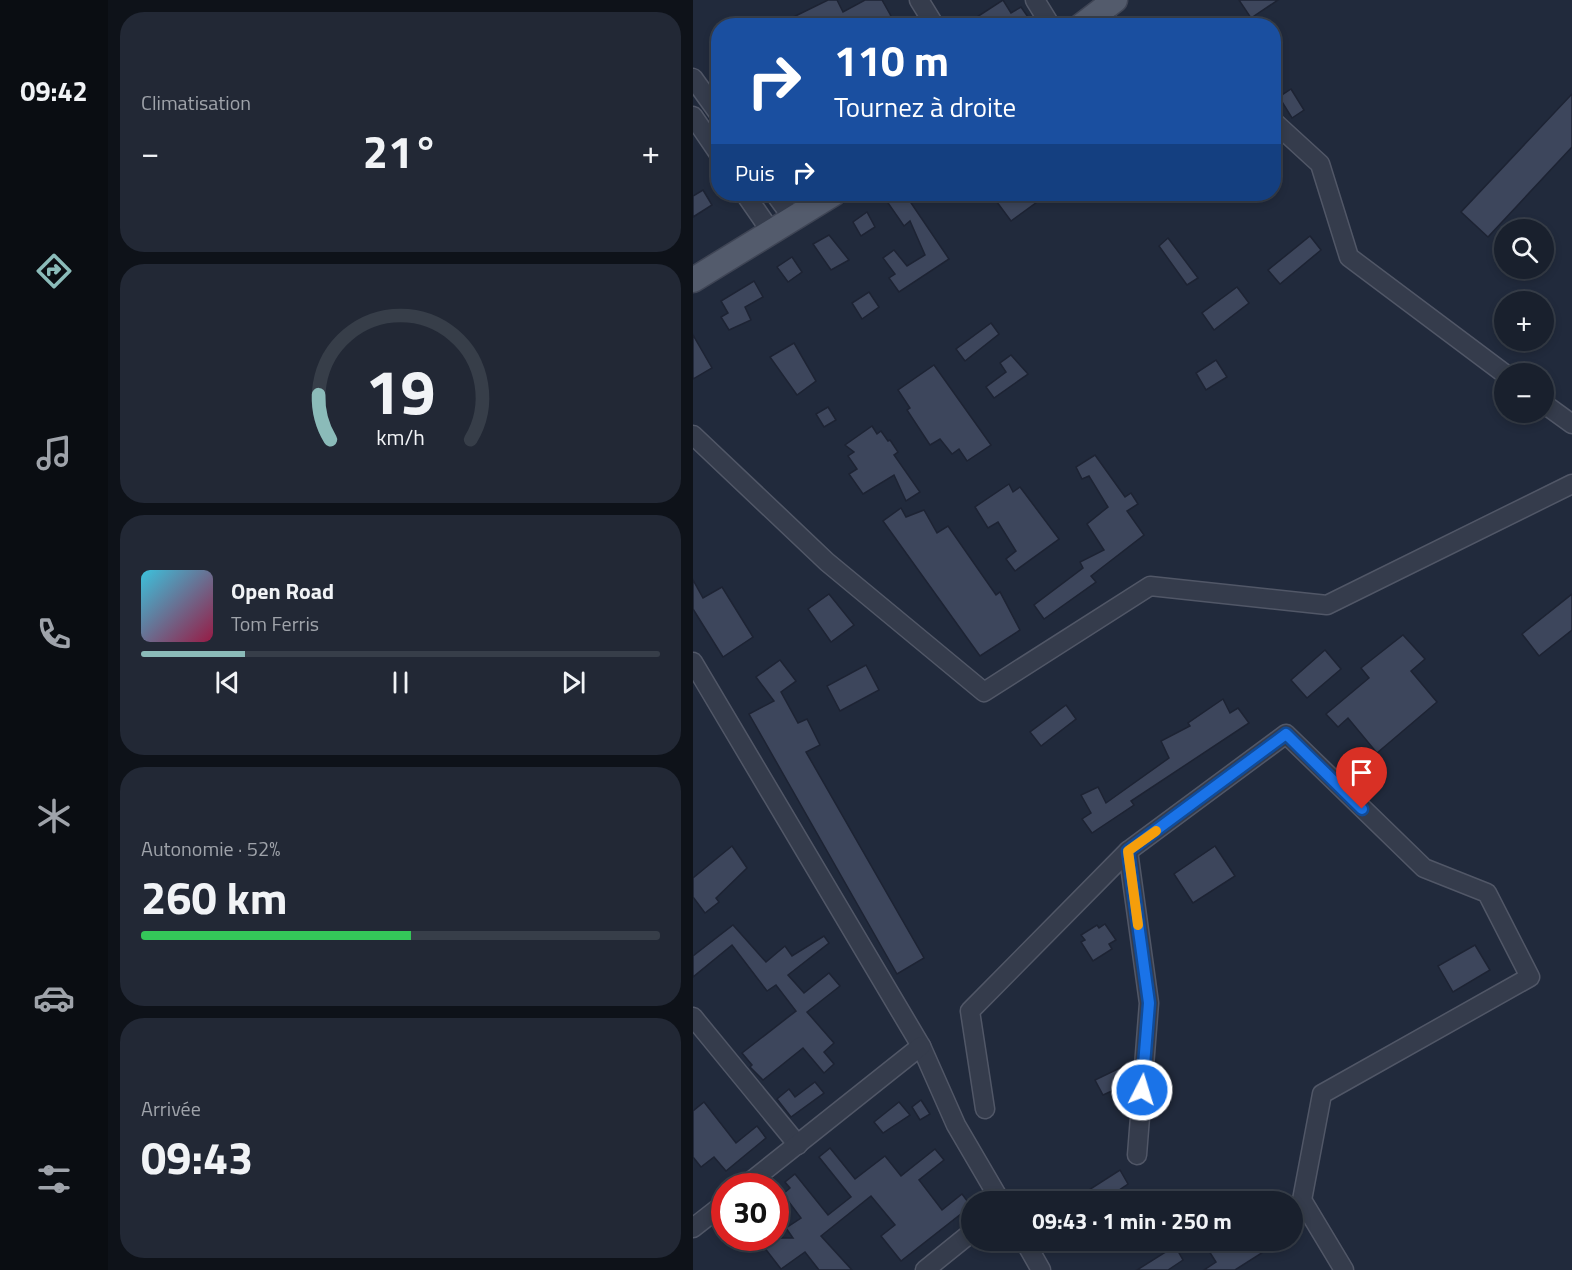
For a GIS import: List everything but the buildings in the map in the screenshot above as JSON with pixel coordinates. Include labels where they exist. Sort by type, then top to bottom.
[{"type":"main road","points":[[693,280],[822,201]]},
{"type":"street","points":[[919,0],[930,18]]},
{"type":"street","points":[[1035,0],[1046,18]]},
{"type":"street","points":[[693,78],[711,103]]},
{"type":"street","points":[[693,116],[711,142]]},
{"type":"street","points":[[1281,127],[1320,164],[1349,257],[1494,366]]},
{"type":"street","points":[[750,201],[771,232]]},
{"type":"street","points":[[780,201],[794,220]]},
{"type":"street","points":[[1554,411],[1572,424]]},
{"type":"street","points":[[693,435],[827,562],[984,692],[1150,586],[1327,605],[1572,484]]},
{"type":"street","points":[[693,662],[921,1046],[956,1125],[995,1191]]},
{"type":"street","points":[[985,1109],[970,1011],[1128,851],[1286,734],[1424,868],[1487,893],[1530,977],[1322,1094],[1302,1200],[1344,1270]]},
{"type":"street","points":[[1128,851],[1149,1003],[1137,1155]]},
{"type":"street","points":[[693,1017],[798,1145]]},
{"type":"street","points":[[762,1173],[921,1046]]},
{"type":"street","points":[[693,1228],[711,1214]]},
{"type":"street","points":[[925,1270],[961,1241]]},
{"type":"street","points":[[1030,1251],[1041,1270]]},
{"type":"slow traffic","points":[[1138,925],[1128,851],[1156,831]]},
{"type":"route","points":[[1142,1090],[1149,1003],[1128,851],[1286,734],[1362,809]]}]
